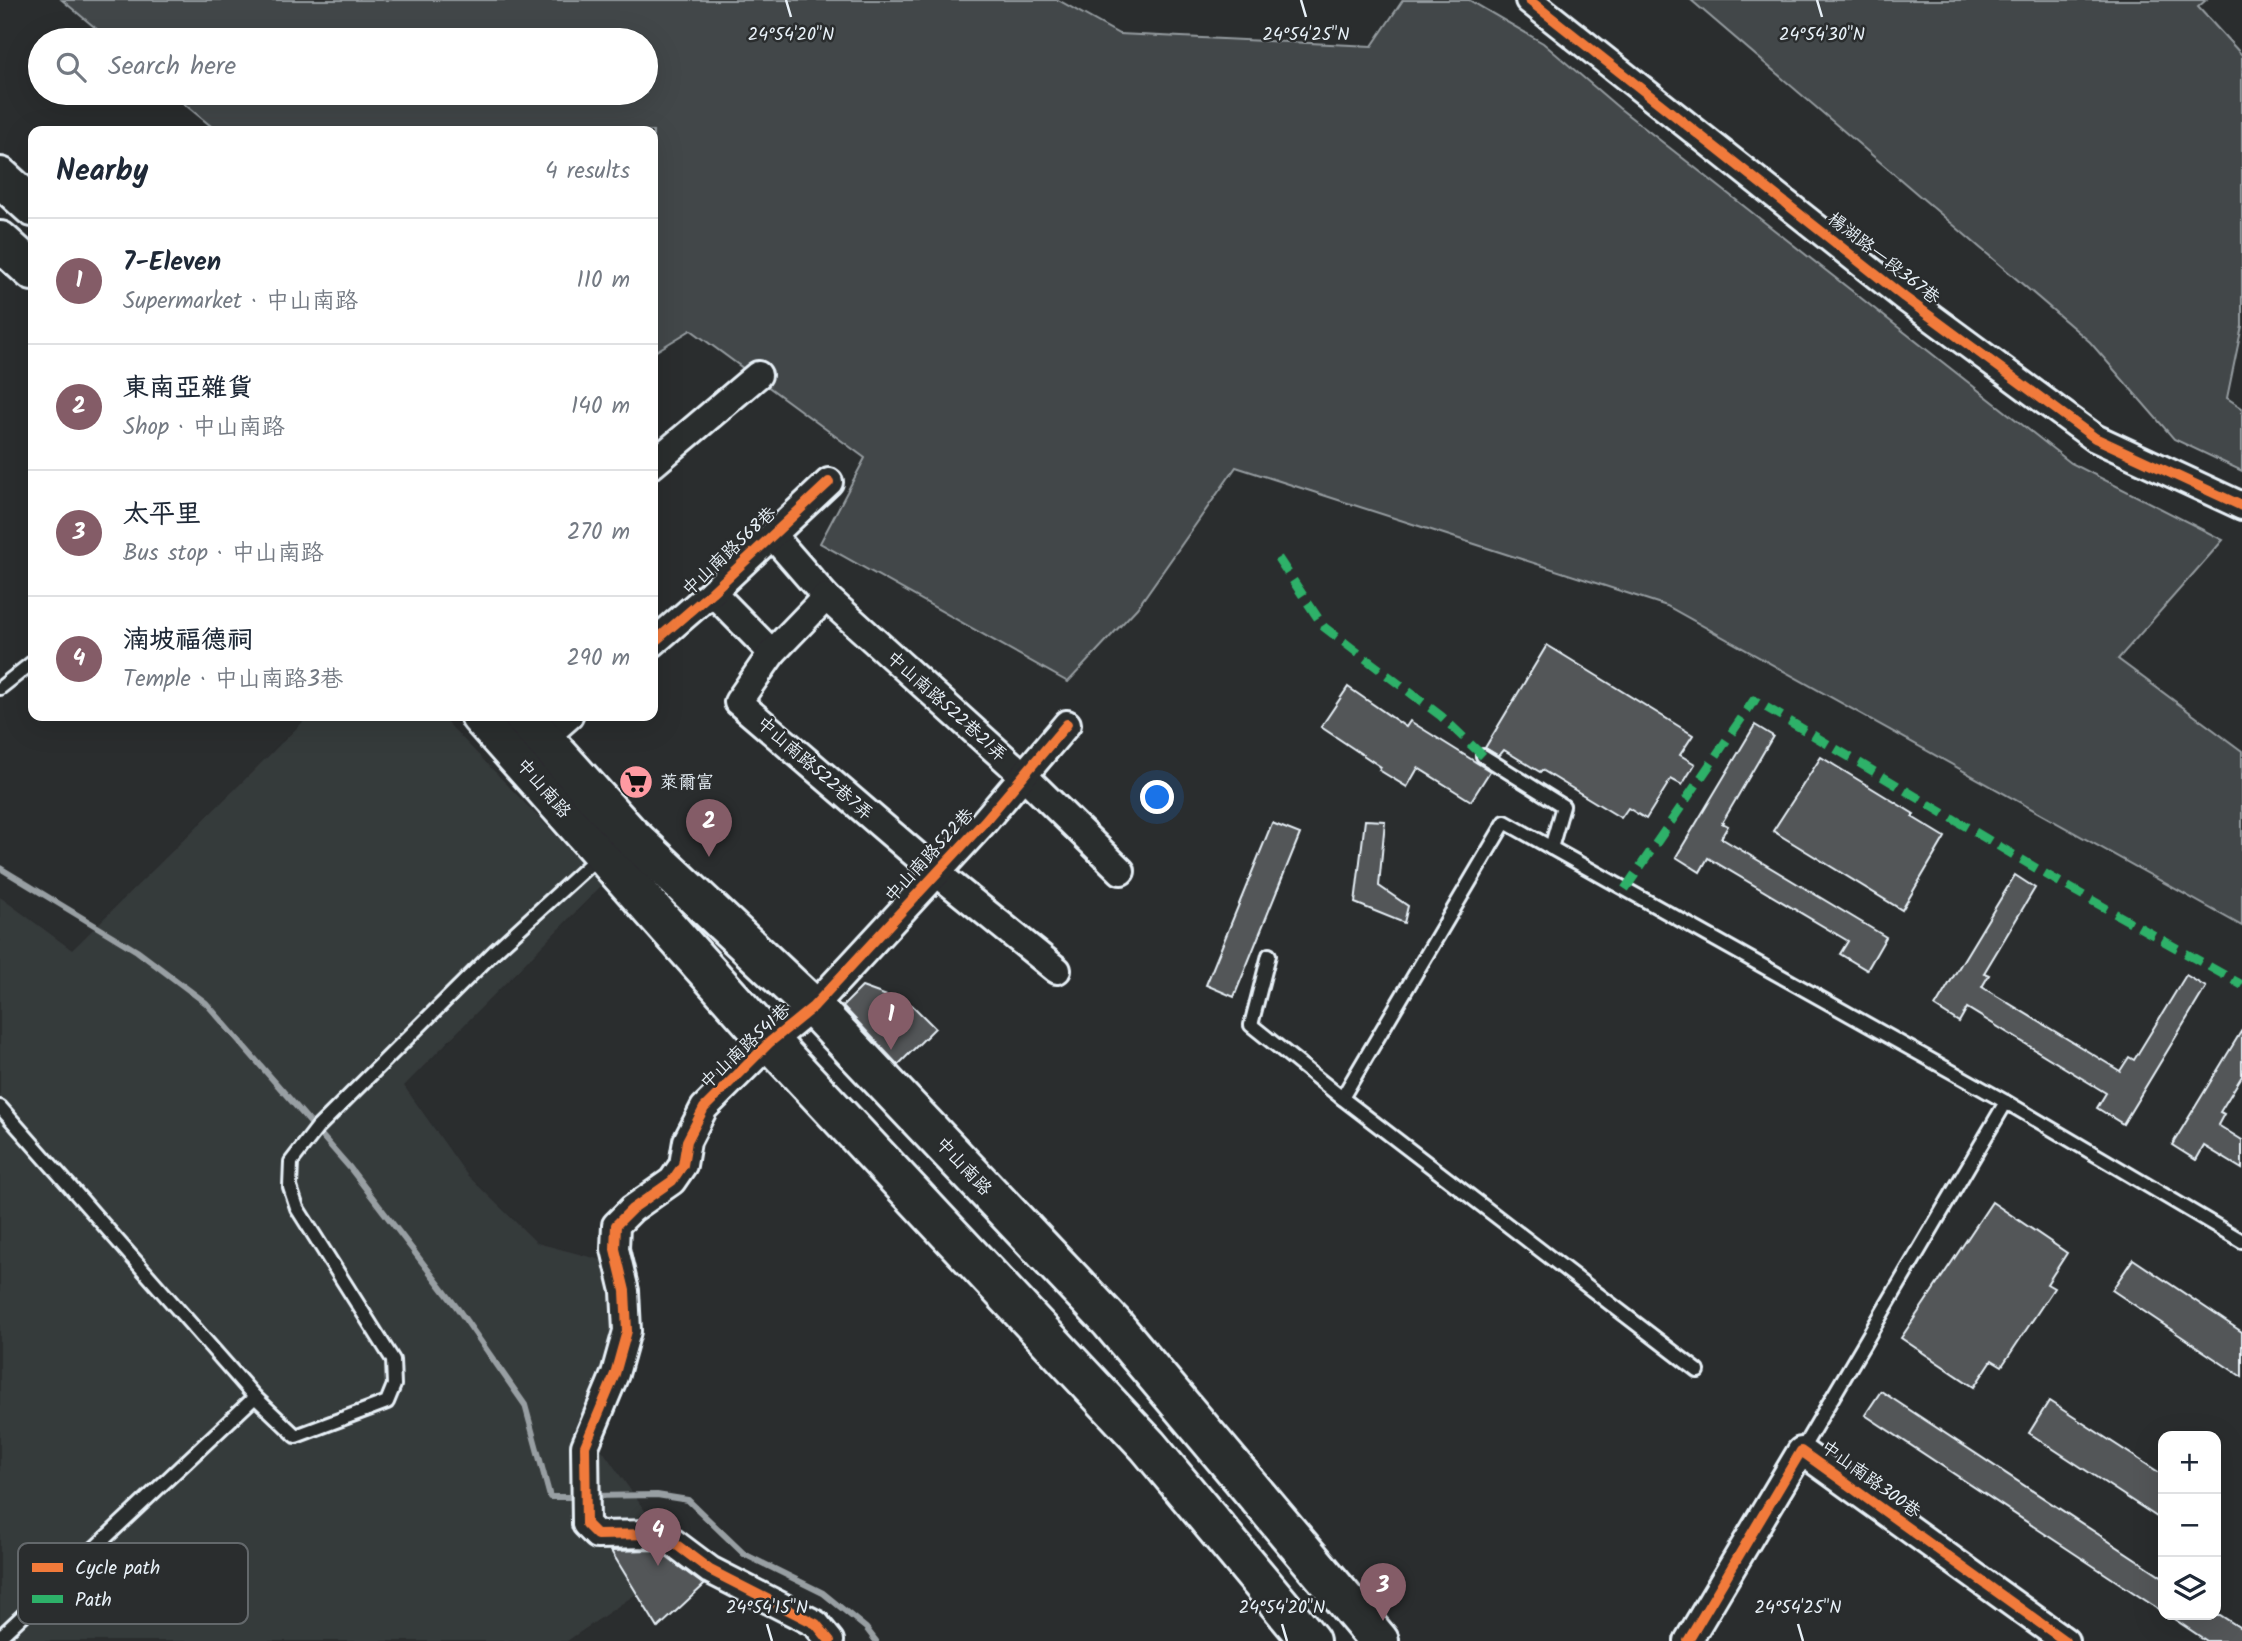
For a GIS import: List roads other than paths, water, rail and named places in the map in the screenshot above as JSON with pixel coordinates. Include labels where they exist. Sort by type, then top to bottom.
[{"type":"main road","points":[[0,177],[28,202]]},
{"type":"main road","points":[[0,241],[28,266]]},
{"type":"main road","name":"中山南路","points":[[485,721],[614,843],[813,1007],[1111,1322],[1379,1641]]},
{"type":"main road","name":"中山南路","points":[[545,723],[614,843],[770,1042],[1148,1447],[1310,1641]]},
{"type":"street","name":"楊湖路一段367巷","points":[[1529,0],[1904,297],[2095,438],[2242,506]]},
{"type":"street","points":[[658,460],[758,375]]},
{"type":"street","name":"中山南路568巷","points":[[658,639],[829,482]]},
{"type":"street","name":"中山南路522巷21弄","points":[[772,535],[826,597],[1023,775],[1121,871]]},
{"type":"street","points":[[712,592],[772,653],[826,597]]},
{"type":"street","name":"中山南路522巷7弄","points":[[772,653],[738,702],[937,873]]},
{"type":"street","name":"中山南路522巷","points":[[813,1007],[937,873],[1067,724]]},
{"type":"street","points":[[937,873],[1057,970]]},
{"type":"street","name":"中山南路541巷","points":[[813,1007],[770,1042],[704,1108],[687,1141],[683,1165],[672,1181],[632,1209],[616,1225],[615,1249],[625,1291],[626,1331],[615,1374],[585,1446],[586,1524],[597,1535],[654,1534],[670,1540],[710,1570],[816,1624],[830,1641]]},
{"type":"street","name":"中山南路300巷","points":[[1688,1641],[1801,1451],[2048,1636]]},
{"type":"lane","points":[[0,688],[28,667]]},
{"type":"lane","points":[[1483,757],[1563,806],[1551,848]]},
{"type":"lane","points":[[1342,1098],[1504,822],[2006,1102],[2242,1241]]},
{"type":"lane","points":[[0,1107],[255,1397],[296,1436],[387,1402],[394,1385],[393,1360],[297,1208],[290,1187],[291,1162],[317,1126],[495,951],[614,843]]},
{"type":"lane","points":[[1269,955],[1251,1025],[1698,1371]]},
{"type":"lane","points":[[1801,1451],[2006,1102]]},
{"type":"lane","points":[[100,1543],[255,1397]]},
{"type":"lane","points":[[0,1637],[18,1620]]},
{"type":"waterway","points":[[0,868],[137,951],[206,1003],[350,1168],[458,1309],[525,1405],[550,1497],[581,1497]]},
{"type":"waterway","points":[[592,1496],[657,1495],[688,1500],[744,1554],[823,1593],[866,1628],[876,1641]]},
{"type":"place","name":"萊爾富","points":[[636,782]]},
{"type":"place","name":"東南亞雜貨","points":[[709,857]]},
{"type":"place","name":"7-Eleven","points":[[891,1050]]},
{"type":"place","name":"湳坡福德祠","points":[[658,1566]]},
{"type":"place","name":"太平里","points":[[1383,1621]]}]
